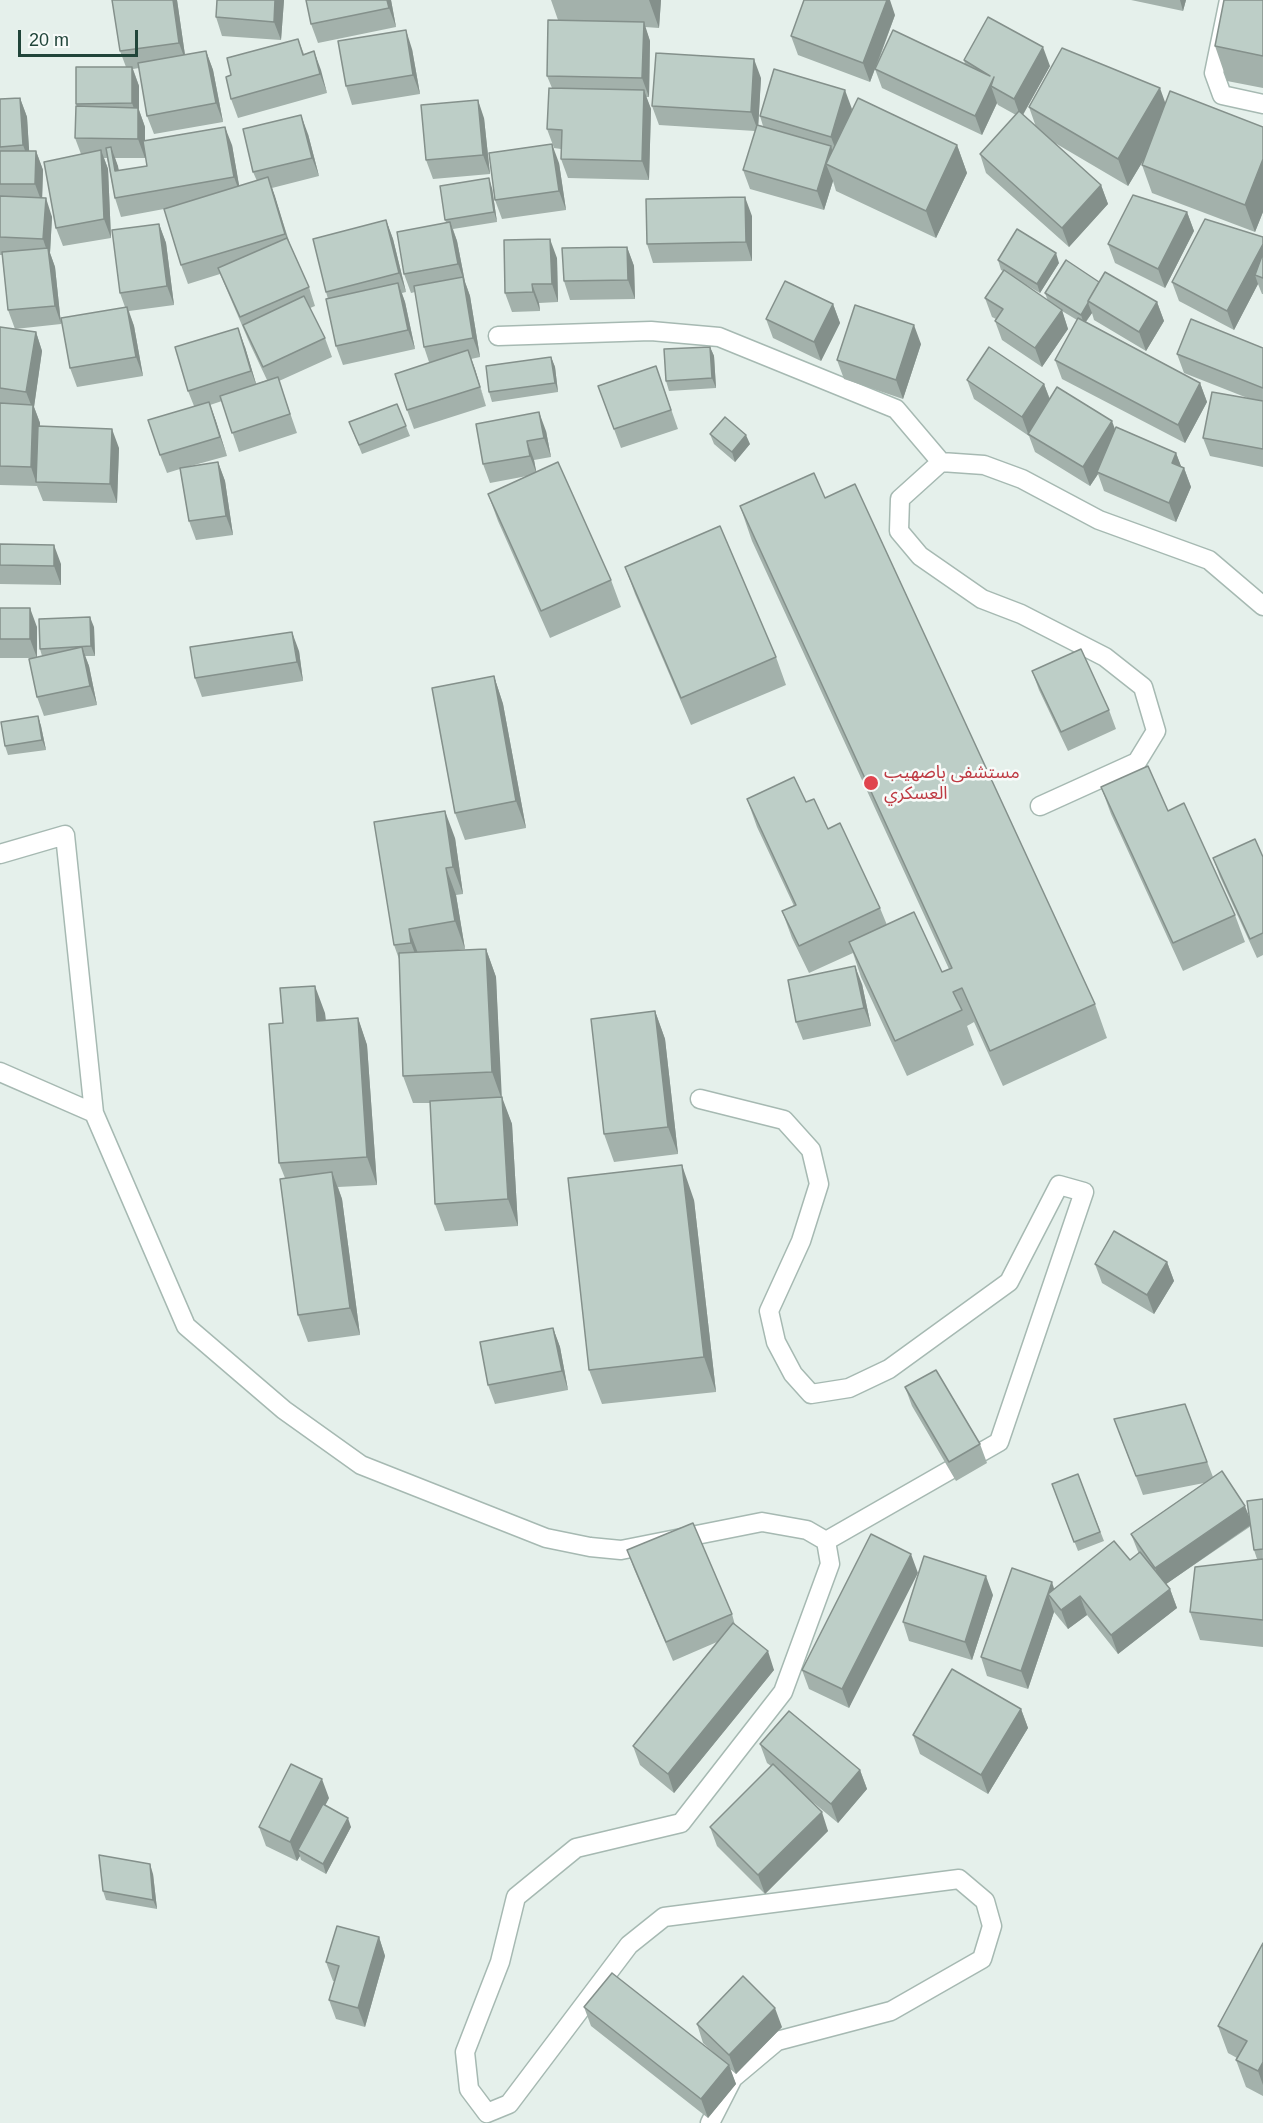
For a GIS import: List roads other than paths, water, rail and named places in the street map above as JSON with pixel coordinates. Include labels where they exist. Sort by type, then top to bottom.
[{"type":"street","points":[[1228,0],[1214,73],[1222,95],[1263,104]]},
{"type":"street","points":[[498,336],[651,331],[719,337],[776,358],[896,409],[941,462],[984,465],[1022,479],[1099,520],[1209,560],[1263,606]]},
{"type":"street","points":[[941,462],[900,499],[899,531],[920,556],[982,599],[1021,614],[1104,657],[1143,687],[1156,731],[1137,762],[1040,806]]},
{"type":"street","points":[[0,854],[65,835],[94,1113],[186,1326],[284,1410],[361,1465],[546,1538],[590,1547],[621,1550],[762,1522],[807,1530],[826,1541]]},
{"type":"street","points":[[0,1072],[94,1113]]},
{"type":"street","points":[[700,1099],[784,1120],[811,1150],[819,1184],[801,1241],[768,1311],[776,1342],[793,1374],[811,1394],[849,1388],[889,1369],[1009,1282],[1059,1185],[1084,1192],[999,1442],[826,1541]]},
{"type":"street","points":[[710,2123],[733,2078],[777,2041],[891,2011],[982,1959],[992,1926],[985,1901],[959,1879],[664,1917],[629,1946],[510,2104],[487,2113],[469,2089],[465,2052],[500,1962],[516,1897],[576,1848],[681,1823],[783,1692],[830,1564],[826,1541]]},
{"type":"place","name":"مستشفى باصهيب العسكري","points":[[871,783]]}]
